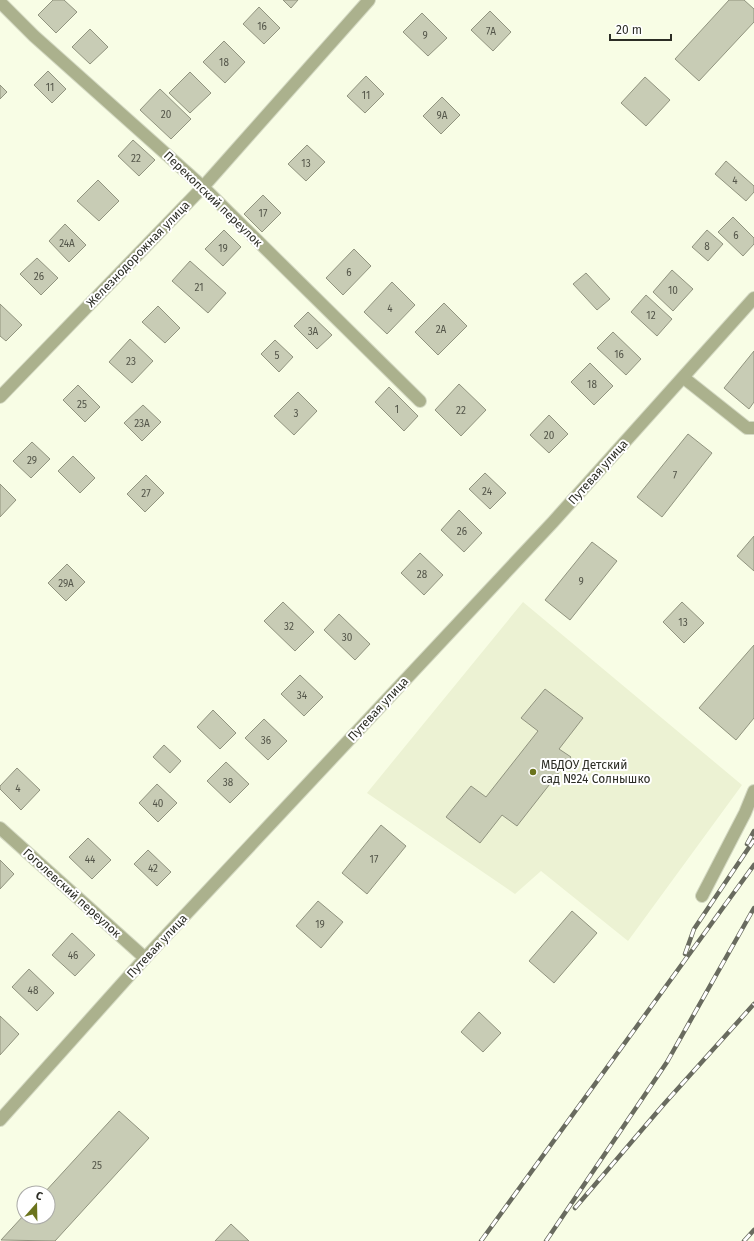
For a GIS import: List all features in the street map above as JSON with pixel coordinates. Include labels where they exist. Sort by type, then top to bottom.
[{"type":"street","name":"Железнодорожная улица","points":[[0,397],[203,187],[369,0]]},
{"type":"street","name":"Перекопский переулок","points":[[0,2],[34,36],[203,187],[420,402]]},
{"type":"street","name":"Путевая улица","points":[[0,1120],[145,958],[552,522],[684,378],[754,298]]},
{"type":"street","points":[[684,378],[747,428],[754,428]]},
{"type":"street","points":[[702,896],[745,813],[754,792]]},
{"type":"street","name":"Гоголевский переулок","points":[[0,828],[145,958]]},
{"type":"shaded area","points":[[523,602],[742,785],[628,941],[541,871],[515,894],[367,793]]},
{"type":"building","points":[[53,0],[64,0],[77,12],[56,33],[38,15]]},
{"type":"building","points":[[283,0],[298,0],[291,8]]},
{"type":"building","points":[[729,0],[744,0],[754,9],[754,22],[699,81],[675,59]]},
{"type":"building","points":[[259,7],[280,28],[264,44],[243,24]]},
{"type":"building","points":[[490,11],[511,32],[493,51],[471,30]]},
{"type":"building","points":[[422,13],[447,38],[428,56],[403,32]]},
{"type":"building","points":[[90,29],[108,47],[90,64],[72,47]]},
{"type":"building","points":[[224,41],[245,62],[225,83],[203,62]]},
{"type":"building","points":[[48,71],[66,89],[52,103],[34,85]]},
{"type":"building","points":[[190,72],[211,93],[190,113],[169,93]]},
{"type":"building","points":[[366,76],[384,94],[365,113],[347,96]]},
{"type":"building","points":[[645,77],[670,100],[646,126],[621,103]]},
{"type":"building","points":[[0,85],[7,92],[0,99]]},
{"type":"building","points":[[160,89],[191,119],[171,139],[140,110]]},
{"type":"building","points":[[442,97],[460,115],[441,134],[423,116]]},
{"type":"building","points":[[133,140],[155,160],[139,176],[118,156]]},
{"type":"building","points":[[307,145],[325,162],[306,181],[288,164]]},
{"type":"building","points":[[726,161],[754,186],[754,192],[746,201],[715,174]]},
{"type":"building","points":[[98,180],[119,201],[99,221],[77,201]]},
{"type":"building","points":[[263,195],[281,213],[262,232],[244,214]]},
{"type":"building","points":[[733,217],[754,238],[754,244],[743,256],[718,232]]},
{"type":"building","points":[[65,224],[86,245],[69,262],[49,241]]},
{"type":"building","points":[[224,230],[241,247],[223,266],[205,249]]},
{"type":"building","points":[[707,230],[723,244],[708,261],[692,247]]},
{"type":"building","points":[[354,249],[371,266],[343,295],[326,278]]},
{"type":"building","points":[[37,258],[58,278],[41,295],[20,274]]},
{"type":"building","points":[[190,261],[226,293],[208,313],[172,281]]},
{"type":"building","points":[[672,270],[693,289],[673,311],[653,292]]},
{"type":"building","points":[[586,273],[610,299],[597,310],[573,284]]},
{"type":"building","points":[[392,282],[415,305],[387,334],[364,312]]},
{"type":"building","points":[[646,295],[672,319],[657,336],[631,312]]},
{"type":"building","points":[[444,303],[467,326],[438,355],[415,332]]},
{"type":"building","points":[[0,304],[22,325],[6,341],[0,336]]},
{"type":"building","points":[[158,306],[180,328],[165,343],[142,322]]},
{"type":"building","points":[[308,312],[332,335],[317,349],[294,326]]},
{"type":"building","points":[[613,332],[641,359],[626,375],[597,348]]},
{"type":"building","points":[[130,339],[153,361],[132,383],[109,362]]},
{"type":"building","points":[[275,340],[293,357],[279,372],[261,354]]},
{"type":"building","points":[[754,351],[754,402],[749,409],[724,388]]},
{"type":"building","points":[[590,363],[613,386],[594,405],[571,382]]},
{"type":"building","points":[[459,384],[486,410],[461,436],[435,410]]},
{"type":"building","points":[[78,385],[100,407],[85,422],[63,400]]},
{"type":"building","points":[[389,387],[418,416],[404,431],[375,402]]},
{"type":"building","points":[[298,392],[317,411],[294,435],[274,416]]},
{"type":"building","points":[[143,405],[161,422],[142,441],[124,423]]},
{"type":"building","points":[[549,415],[568,434],[549,453],[530,435]]},
{"type":"building","points":[[688,434],[712,453],[662,517],[637,497]]},
{"type":"building","points":[[32,442],[50,459],[31,478],[13,461]]},
{"type":"building","points":[[73,456],[95,478],[80,493],[58,471]]},
{"type":"building","points":[[485,473],[506,493],[490,509],[469,489]]},
{"type":"building","points":[[146,475],[164,493],[145,512],[127,494]]},
{"type":"building","points":[[0,484],[16,500],[0,517]]},
{"type":"building","points":[[459,510],[482,533],[464,552],[441,530]]},
{"type":"building","points":[[754,536],[754,571],[737,556]]},
{"type":"building","points":[[592,542],[617,561],[570,620],[545,600]]},
{"type":"building","points":[[420,553],[443,575],[424,595],[401,573]]},
{"type":"building","points":[[67,564],[85,582],[66,601],[48,583]]},
{"type":"building","points":[[283,602],[314,632],[295,651],[264,621]]},
{"type":"building","points":[[682,602],[704,623],[684,643],[663,622]]},
{"type":"building","points":[[339,614],[370,644],[355,660],[324,630]]},
{"type":"building","points":[[754,645],[754,718],[736,740],[699,708]]},
{"type":"building","points":[[300,675],[323,697],[304,716],[281,694]]},
{"type":"building","name":"МБДОУ Детский сад №24 Солнышко","points":[[545,689],[583,718],[559,749],[571,757],[517,826],[502,815],[480,843],[446,817],[471,786],[486,797],[538,731],[521,718]]},
{"type":"building","points":[[213,710],[236,733],[220,749],[197,727]]},
{"type":"building","points":[[264,719],[287,741],[268,760],[245,738]]},
{"type":"building","points":[[164,745],[181,761],[170,773],[153,757]]},
{"type":"building","points":[[226,762],[249,784],[230,803],[207,781]]},
{"type":"building","points":[[17,768],[40,790],[21,810],[0,789],[0,786]]},
{"type":"building","points":[[157,784],[177,803],[158,822],[139,803]]},
{"type":"building","points":[[381,825],[406,846],[367,894],[342,873]]},
{"type":"building","points":[[88,838],[111,860],[92,879],[69,857]]},
{"type":"building","points":[[148,850],[171,872],[157,886],[134,864]]},
{"type":"building","points":[[0,860],[14,874],[0,889]]},
{"type":"building","points":[[318,901],[343,922],[321,948],[296,926]]},
{"type":"building","points":[[572,911],[597,933],[554,983],[529,961]]},
{"type":"building","points":[[72,933],[95,955],[75,976],[52,955]]},
{"type":"building","points":[[29,969],[54,993],[37,1011],[12,987]]},
{"type":"building","points":[[479,1012],[501,1033],[483,1052],[461,1032]]},
{"type":"building","points":[[0,1016],[19,1034],[0,1055]]},
{"type":"building","points":[[119,1111],[149,1138],[55,1241],[1,1240],[16,1224],[16,1225],[56,1225],[56,1185],[51,1185]]},
{"type":"building","points":[[231,1224],[249,1241],[215,1241]]},
{"type":"railway","points":[[747,844],[754,831]]},
{"type":"railway","points":[[685,954],[694,929],[754,840]]},
{"type":"railway","points":[[481,1241],[754,865]]},
{"type":"railway","points":[[546,1241],[667,1062],[754,908]]},
{"type":"railway","points":[[575,1208],[664,1104],[754,1004]]},
{"type":"railway","points":[[744,1241],[754,1230]]},
{"type":"place","name":"МБДОУ Детский сад №24 Солнышко","points":[[533,772]]}]
